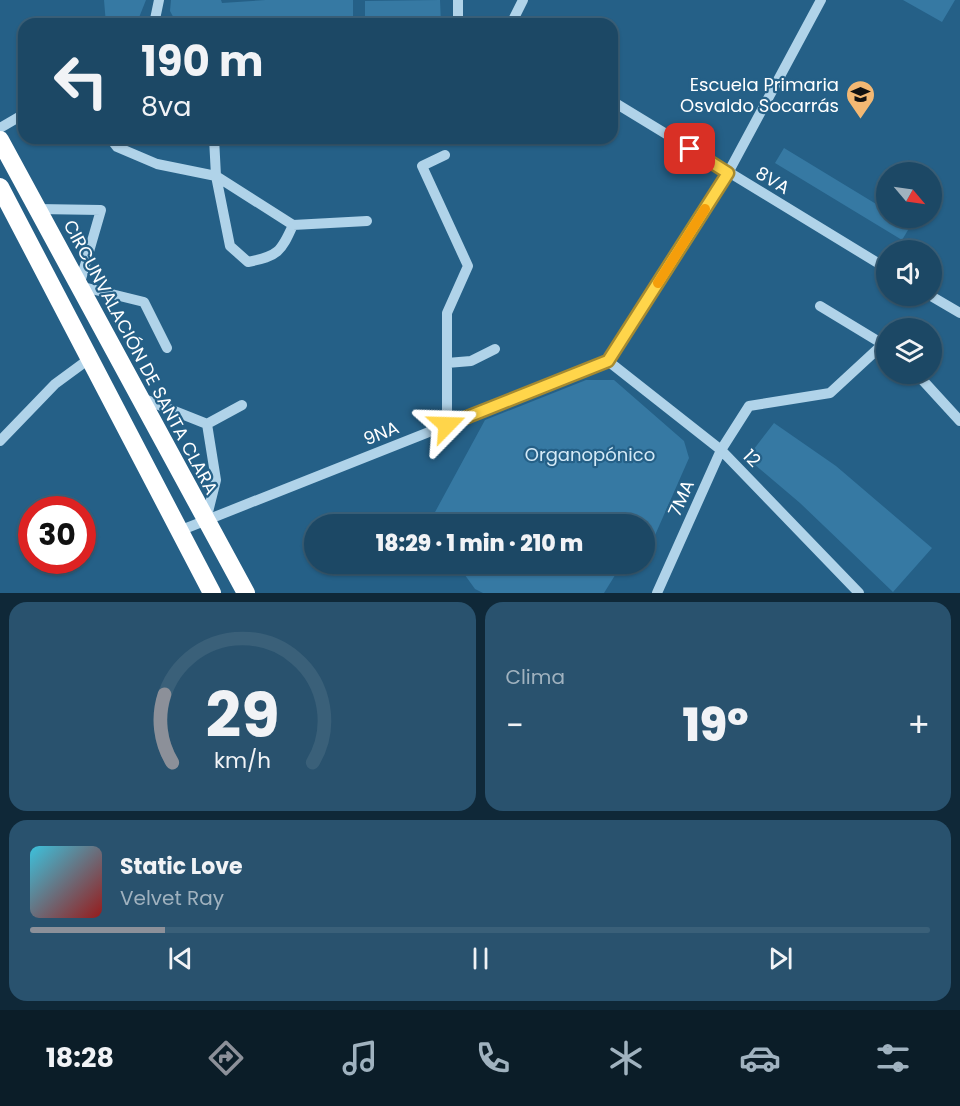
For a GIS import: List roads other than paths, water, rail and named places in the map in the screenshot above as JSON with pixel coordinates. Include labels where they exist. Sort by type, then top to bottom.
[{"type":"highway","name":"CIRCUNVALACIÓN DE SANTA CLARA","points":[[0,140],[246,593]]},
{"type":"highway","points":[[0,187],[212,593]]},
{"type":"street","points":[[155,18],[159,0]]},
{"type":"street","points":[[458,0],[458,18]]},
{"type":"street","points":[[514,18],[523,0]]},
{"type":"street","points":[[608,361],[728,173],[821,0]]},
{"type":"street","name":"8VA","points":[[618,105],[876,262]]},
{"type":"street","points":[[0,128],[18,118]]},
{"type":"street","points":[[115,144],[157,164],[216,176],[293,225],[367,221]]},
{"type":"street","points":[[214,144],[216,176],[230,246],[248,262],[269,258],[283,247],[293,225]]},
{"type":"street","points":[[445,155],[422,166],[468,266],[447,313],[447,425]]},
{"type":"street","points":[[38,209],[101,210],[79,286],[144,302],[167,348]]},
{"type":"street","points":[[942,302],[960,313]]},
{"type":"street","points":[[820,306],[876,341]]},
{"type":"street","points":[[447,363],[471,361],[495,349]]},
{"type":"street","name":"7MA","points":[[657,593],[722,450],[749,406],[830,393],[876,353]]},
{"type":"street","points":[[0,441],[56,384],[89,358]]},
{"type":"street","name":"9NA","points":[[179,531],[608,361]]},
{"type":"street","name":"12","points":[[608,361],[722,450],[859,593]]},
{"type":"street","points":[[926,384],[960,421]]},
{"type":"street","points":[[139,397],[207,424]]},
{"type":"street","points":[[207,424],[242,405]]},
{"type":"street","points":[[206,520],[216,480],[207,424]]},
{"type":"place","name":"Escuela Primaria Osvaldo Socarrás","points":[[860,120]]},
{"type":"park label","name":"Organopónico","points":[[590,454]]}]
